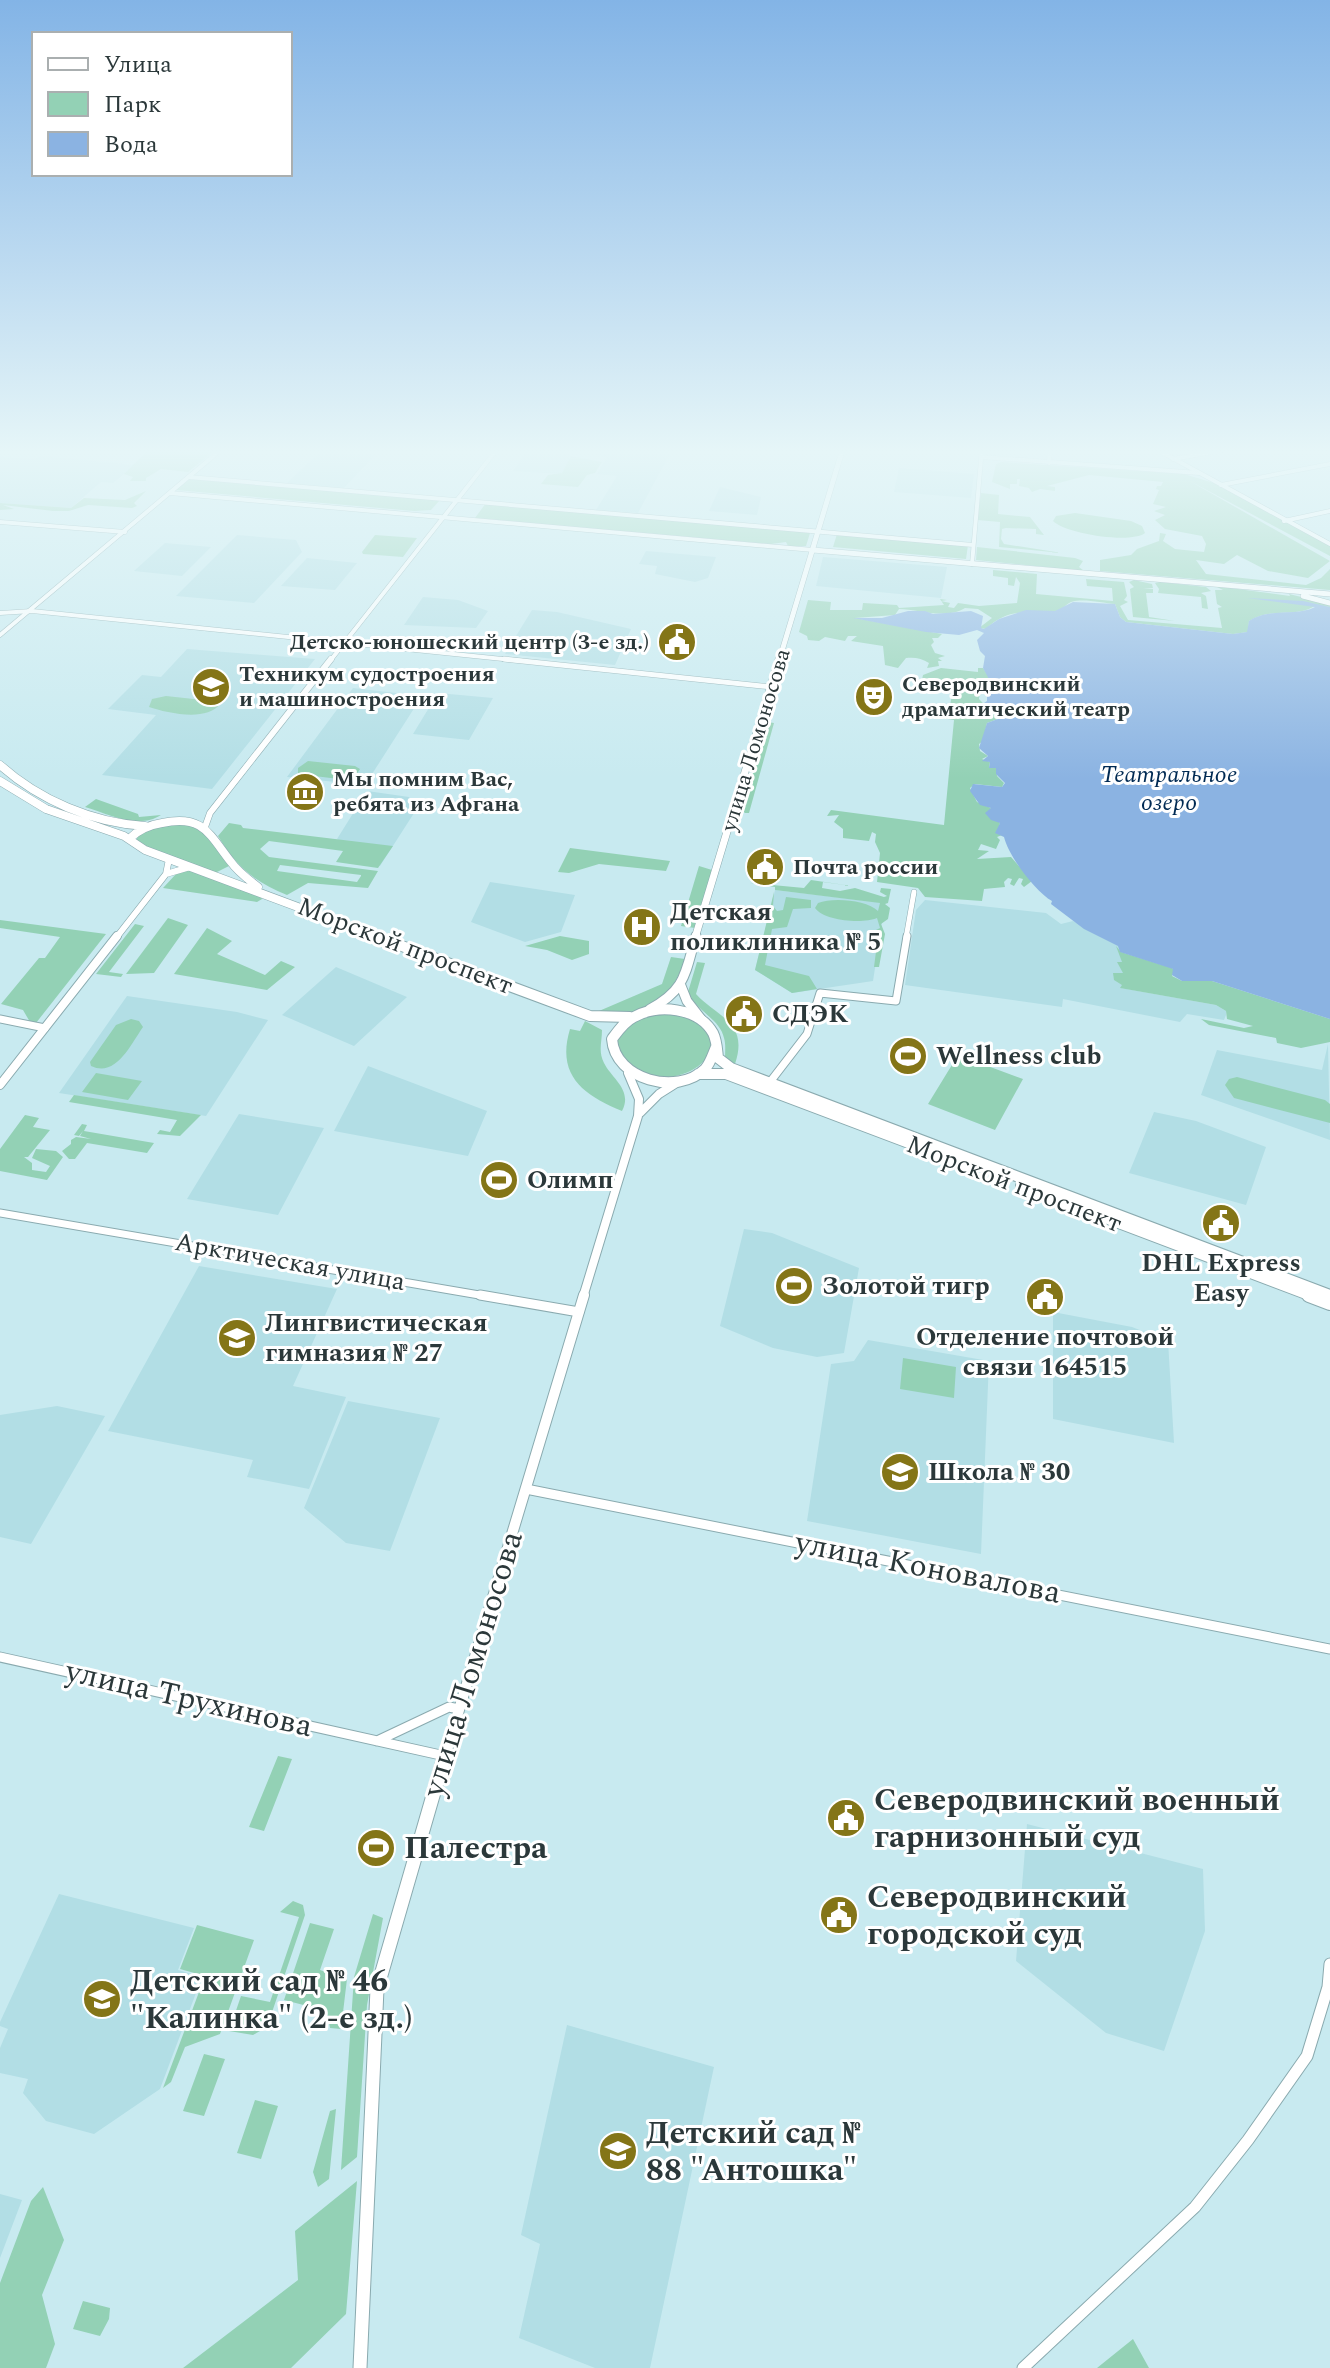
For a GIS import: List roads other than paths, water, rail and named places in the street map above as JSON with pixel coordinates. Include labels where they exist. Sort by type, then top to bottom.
[{"type":"main road","name":"улица Ломоносова","points":[[681,986],[810,559]]},
{"type":"main road","points":[[910,559],[1330,594]]},
{"type":"main road","points":[[1277,590],[1330,603]]},
{"type":"main road","points":[[0,765],[31,791],[130,826],[191,822],[205,827],[233,864],[265,893]]},
{"type":"main road","name":"Морской проспект","points":[[0,781],[46,809],[129,839],[145,850],[590,1016]]},
{"type":"main road","points":[[129,839],[146,826]]},
{"type":"main road","points":[[212,874],[226,871],[233,864]]},
{"type":"main road","points":[[590,1016],[605,1028],[612,1041],[614,1057],[628,1073],[652,1081],[681,1080],[697,1074],[712,1061],[716,1047],[713,1033],[687,1001],[681,986],[665,1001],[620,1026],[612,1041]]},
{"type":"main road","points":[[590,1016],[616,1019],[674,1010],[703,1022]]},
{"type":"main road","name":"Морской проспект","points":[[716,1047],[718,1058],[724,1064],[768,1086]]},
{"type":"main road","name":"Морской проспект","points":[[697,1074],[726,1074],[768,1086],[1330,1295]]},
{"type":"main road","name":"Морской проспект","points":[[1065,1198],[1330,1303]]},
{"type":"street","points":[[0,635],[94,559]]},
{"type":"street","points":[[205,827],[210,813],[411,559]]},
{"type":"street","points":[[972,559],[972,564]]},
{"type":"street","points":[[0,613],[32,611],[772,687]]},
{"type":"street","points":[[191,822],[210,813]]},
{"type":"street","points":[[0,1085],[166,874],[169,859]]},
{"type":"street","points":[[166,874],[190,867]]},
{"type":"street","points":[[768,1086],[807,1034],[820,993],[896,1001],[914,892]]},
{"type":"street","points":[[0,1019],[45,1028]]},
{"type":"street","points":[[628,1073],[639,1099],[639,1114]]},
{"type":"street","points":[[639,1114],[659,1094],[681,1080]]},
{"type":"street","name":"улица Ломоносова","points":[[360,2368],[377,1989],[639,1114]]},
{"type":"street","name":"Арктическая улица","points":[[0,1213],[579,1312]]},
{"type":"street","name":"улица Коновалова","points":[[526,1489],[1330,1649]]},
{"type":"street","name":"улица Трухинова","points":[[0,1657],[445,1756]]},
{"type":"street","points":[[377,1741],[449,1707],[459,1709]]},
{"type":"street","points":[[1023,2368],[1195,2207],[1248,2140],[1307,2056],[1328,1987],[1330,1964]]},
{"type":"water","name":"Театральное озеро","points":[[1247,598],[1303,601],[1330,607],[1330,1019],[1212,981],[1182,981],[1172,975],[1173,969],[1120,952],[1118,946],[1084,929],[1051,904],[1052,901],[1038,890],[1017,864],[1004,837],[995,833],[1000,823],[991,820],[985,813],[991,808],[980,805],[970,791],[973,784],[1002,787],[1005,783],[996,774],[996,768],[989,768],[990,762],[982,761],[988,756],[979,748],[987,723],[998,719],[984,703],[990,681],[983,668],[985,656],[977,640],[984,633],[977,630],[959,635],[926,632],[853,618],[882,618],[908,611],[933,614],[971,611],[983,616],[981,628],[984,629],[999,619],[1026,610],[1055,611],[1073,602],[1115,604],[1120,617],[1126,622],[1233,634],[1247,632],[1249,621],[1266,614],[1315,607]]},
{"type":"place","name":"Детско-юношеский центр (3-е зд.)","points":[[677,642]]},
{"type":"place","name":"Техникум судостроения и машиностроения","points":[[211,687]]},
{"type":"place","name":"Северодвинский драматический театр","points":[[874,697]]},
{"type":"place","name":"Мы помним Вас, ребята из Афгана","points":[[305,792]]},
{"type":"place","name":"Почта россии","points":[[765,867]]},
{"type":"place","name":"Детская поликлиника № 5","points":[[642,927]]},
{"type":"place","name":"СДЭК","points":[[744,1014]]},
{"type":"place","name":"Wellness club","points":[[908,1056]]},
{"type":"place","name":"Олимп","points":[[499,1180]]},
{"type":"place","name":"DHL Express Easy","points":[[1221,1223]]},
{"type":"place","name":"Золотой тигр","points":[[794,1286]]},
{"type":"place","name":"Отделение почтовой связи 164515","points":[[1045,1297]]},
{"type":"place","name":"Лингвистическая гимназия № 27","points":[[237,1338]]},
{"type":"place","name":"Школа № 30","points":[[900,1472]]},
{"type":"place","name":"Северодвинский военный гарнизонный суд","points":[[846,1818]]},
{"type":"place","name":"Палестра","points":[[376,1848]]},
{"type":"place","name":"Северодвинский городской суд","points":[[839,1915]]},
{"type":"place","name":"Детский сад № 46 \"Калинка\" (2-е зд.)","points":[[102,1999]]},
{"type":"place","name":"Детский сад № 88 \"Антошка\"","points":[[618,2151]]}]
